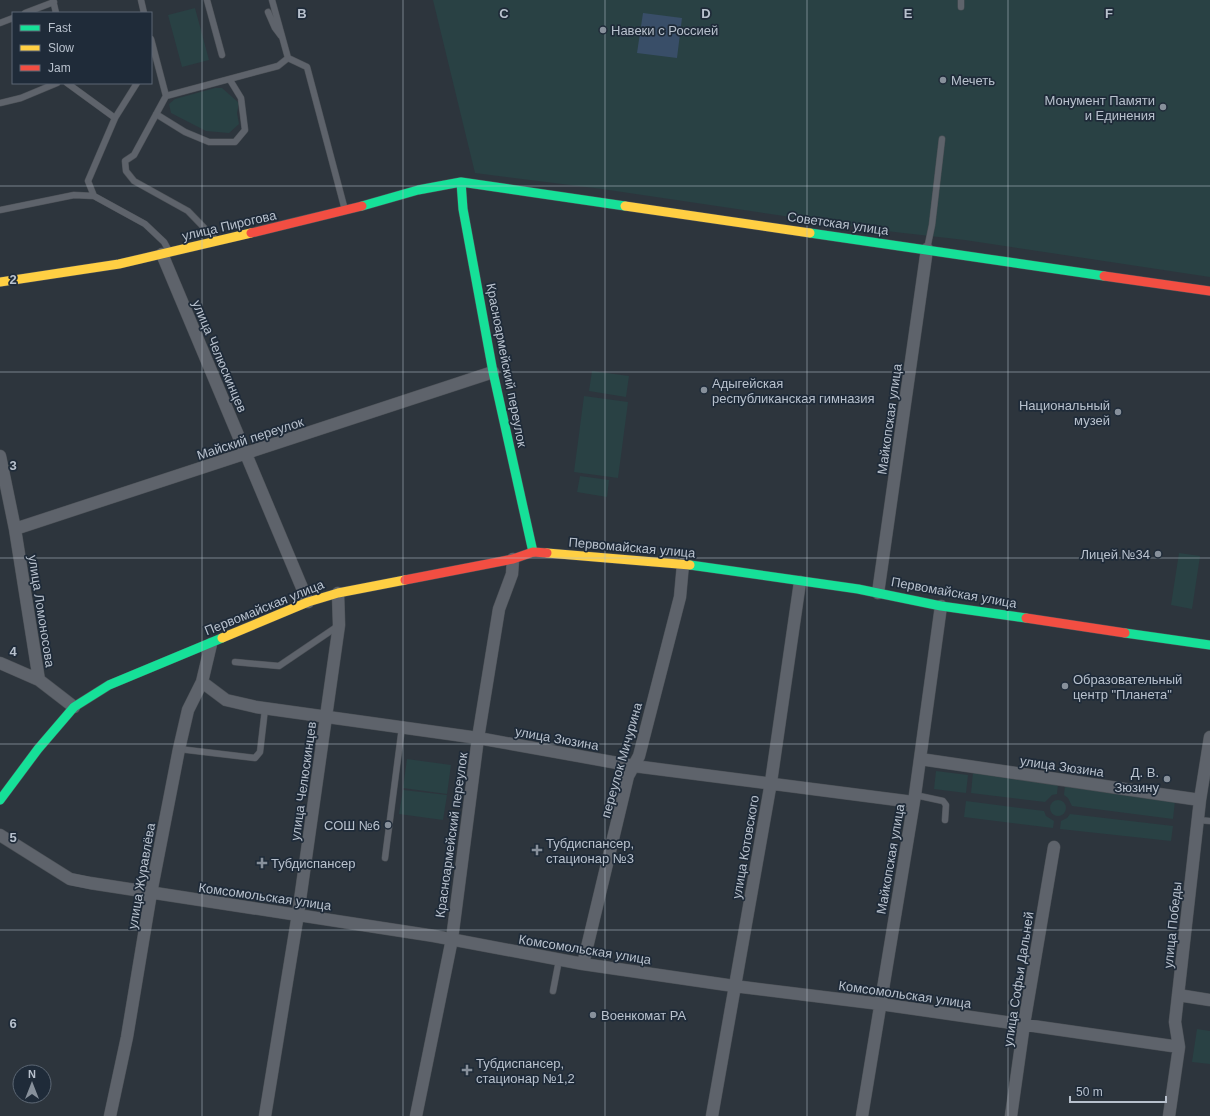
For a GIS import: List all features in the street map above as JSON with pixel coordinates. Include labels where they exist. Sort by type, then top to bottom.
[{"type":"street","name":"улица Пирогова","points":[[0,282],[119,264],[166,254],[345,210],[418,190],[461,182]]},
{"type":"street","name":"Советская улица","points":[[461,182],[1210,291]]},
{"type":"street","name":"Красноармейский переулок","points":[[461,182],[463,209],[493,372],[533,552]]},
{"type":"street","name":"Майкопская улица","points":[[878,593],[927,249]]},
{"type":"street","name":"улица Челюскинцев","points":[[166,254],[246,454],[308,602]]},
{"type":"street","name":"Майский переулок","points":[[15,529],[493,372]]},
{"type":"street","name":"улица Ломоносова","points":[[0,456],[15,529],[38,680],[74,707]]},
{"type":"street","name":"Первомайская улица","points":[[74,707],[109,685],[211,644],[308,602],[338,593],[514,559],[533,552],[682,564],[800,582],[858,589],[941,606],[1210,645]]},
{"type":"street","name":"Красноармейский переулок","points":[[416,1116],[452,939],[478,738],[499,609],[512,574],[514,559]]},
{"type":"street","name":"переулок Мичурина","points":[[583,964],[628,776],[639,756],[680,597],[682,564]]},
{"type":"street","name":"улица Котовского","points":[[712,1116],[771,782],[800,582]]},
{"type":"street","name":"улица Челюскинцев","points":[[265,1116],[298,914],[339,625],[338,593]]},
{"type":"street","name":"Майкопская улица","points":[[862,1116],[914,798],[941,606]]},
{"type":"street","name":"улица Журавлёва","points":[[110,1116],[127,1037],[151,893],[179,748],[188,710],[202,682],[211,644]]},
{"type":"street","points":[[0,663],[38,680]]},
{"type":"street","name":"улица Зюзина","points":[[202,682],[226,700],[265,709],[326,716],[478,738],[634,766],[914,798]]},
{"type":"street","points":[[0,800],[38,748],[74,707]]},
{"type":"street","name":"улица Победы","points":[[1169,1116],[1179,1047],[1175,1022],[1204,821],[1200,800],[1210,737]]},
{"type":"street","name":"улица Зюзина","points":[[920,759],[1200,800]]},
{"type":"street","name":"Комсомольская улица","points":[[0,835],[70,879],[151,893],[298,914],[452,939],[583,964],[734,986],[1024,1024],[1179,1047]]},
{"type":"street","name":"улица Софьи Дальней","points":[[1011,1116],[1024,1024],[1054,847]]},
{"type":"street","points":[[1178,995],[1210,1000]]},
{"type":"lane","points":[[141,0],[144,12]]},
{"type":"lane","points":[[207,0],[222,55]]},
{"type":"lane","points":[[272,0],[288,58],[307,67],[345,210]]},
{"type":"lane","points":[[960,7],[961,0]]},
{"type":"lane","points":[[27,12],[53,1],[56,12]]},
{"type":"lane","points":[[268,12],[275,28],[283,39]]},
{"type":"lane","points":[[0,23],[12,18]]},
{"type":"lane","points":[[152,43],[166,96],[134,155],[124,161],[126,171],[134,181],[188,211],[217,242]]},
{"type":"lane","points":[[166,96],[278,66],[288,58]]},
{"type":"lane","points":[[156,114],[185,132],[209,142],[235,142],[245,130],[241,98],[230,80]]},
{"type":"lane","points":[[0,103],[21,98],[55,84]]},
{"type":"lane","points":[[68,84],[115,118]]},
{"type":"lane","points":[[94,196],[88,181],[115,118],[136,84]]},
{"type":"lane","points":[[927,249],[932,226],[942,139]]},
{"type":"lane","points":[[0,210],[74,195],[94,196],[145,224],[164,242],[166,254]]},
{"type":"lane","points":[[235,662],[279,666],[339,625]]},
{"type":"lane","points":[[179,748],[255,758],[260,752],[265,709]]},
{"type":"lane","points":[[384,858],[402,727]]},
{"type":"lane","points":[[914,798],[943,800],[946,805],[945,820]]},
{"type":"lane","points":[[553,991],[559,960]]},
{"type":"green space","points":[[433,0],[1210,0],[1210,277],[965,240],[886,231],[602,189],[475,173]]},
{"type":"green space","points":[[195,8],[209,60],[182,67],[168,15]]},
{"type":"green space","points":[[215,88],[222,88],[239,103],[237,113],[239,124],[229,133],[206,131],[171,113],[169,104],[175,99]]},
{"type":"green space","points":[[592,371],[629,376],[626,397],[589,391]]},
{"type":"green space","points":[[584,396],[628,402],[618,478],[574,472]]},
{"type":"green space","points":[[580,476],[609,480],[607,497],[577,492]]},
{"type":"green space","points":[[1179,553],[1200,556],[1192,609],[1171,605]]},
{"type":"green space","points":[[407,759],[451,765],[447,794],[403,788]]},
{"type":"green space","points":[[936,771],[968,775],[966,793],[934,789]]},
{"type":"green space","points":[[973,772],[1058,784],[1057,794],[1052,795],[1045,802],[971,793]]},
{"type":"green space","points":[[1065,785],[1175,801],[1173,819],[1072,806],[1068,798],[1064,795]]},
{"type":"green space","points":[[403,790],[447,795],[443,820],[399,814]]},
{"type":"green space","points":[[1058,800],[1065,805],[1066,808],[1061,815],[1058,816],[1051,811],[1050,808],[1055,801]]},
{"type":"green space","points":[[966,801],[1044,811],[1046,816],[1054,821],[1053,828],[964,817]]},
{"type":"green space","points":[[1070,814],[1173,826],[1171,841],[1060,829],[1061,821],[1067,818]]},
{"type":"green space","points":[[1197,1029],[1210,1031],[1210,1064],[1192,1062]]},
{"type":"water","points":[[643,13],[682,18],[677,58],[637,53]]},
{"type":"traffic: fast","points":[[461,182],[463,209],[493,372],[533,552]]},
{"type":"traffic: fast","points":[[362,206],[418,190],[461,182],[625,206]]},
{"type":"traffic: fast","points":[[810,233],[1104,276]]},
{"type":"traffic: fast","points":[[690,565],[858,589],[941,606],[1026,618]]},
{"type":"traffic: fast","points":[[1125,633],[1210,645]]},
{"type":"traffic: fast","points":[[0,800],[38,749],[74,707],[109,685],[222,638]]},
{"type":"traffic: slow","points":[[625,206],[810,233]]},
{"type":"traffic: slow","points":[[0,282],[119,264],[251,233]]},
{"type":"traffic: slow","points":[[547,553],[690,565]]},
{"type":"traffic: slow","points":[[222,638],[308,602],[338,593],[405,580]]},
{"type":"traffic: jam","points":[[251,233],[362,206]]},
{"type":"traffic: jam","points":[[1104,276],[1210,291]]},
{"type":"traffic: jam","points":[[405,580],[513,559],[533,552],[547,553]]},
{"type":"traffic: jam","points":[[1026,618],[1125,633]]},
{"type":"place","name":"Навеки с Россией","points":[[603,30]]},
{"type":"place","name":"Мечеть","points":[[943,80]]},
{"type":"place","name":"Монумент Памяти и Единения","points":[[1163,107]]},
{"type":"place","name":"Адыгейская республиканская гимназия","points":[[704,390]]},
{"type":"place","name":"Национальный музей","points":[[1118,412]]},
{"type":"place","name":"Лицей №34","points":[[1158,554]]},
{"type":"place","name":"Образовательный центр \"Планета\"","points":[[1065,686]]},
{"type":"place","name":"Д. В. Зюзину","points":[[1167,779]]},
{"type":"place","name":"СОШ №6","points":[[388,825]]},
{"type":"place","name":"Тубдиспансер, стационар №3","points":[[537,850]]},
{"type":"place","name":"Тубдиспансер","points":[[262,863]]},
{"type":"place","name":"Военкомат РА","points":[[593,1015]]},
{"type":"place","name":"Тубдиспансер, стационар №1,2","points":[[467,1070]]}]
